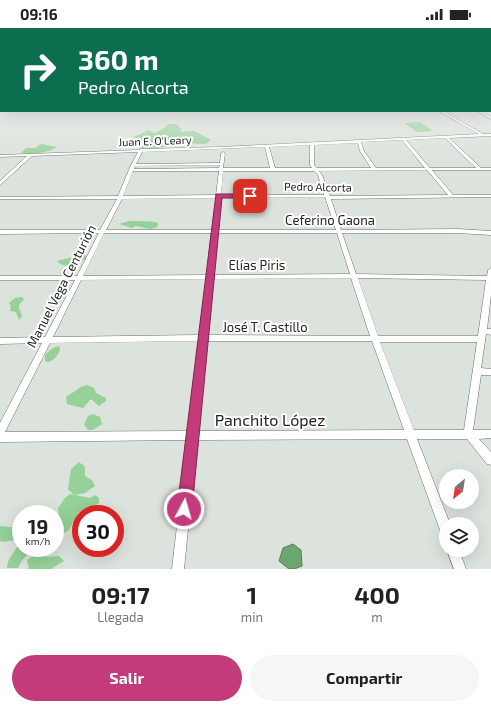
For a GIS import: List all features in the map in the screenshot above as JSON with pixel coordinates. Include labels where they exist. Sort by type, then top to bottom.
[{"type":"street","points":[[443,112],[482,135]]},
{"type":"street","points":[[480,112],[491,118]]},
{"type":"street","name":"Juan E. O'Leary","points":[[0,156],[267,146],[491,135]]},
{"type":"street","points":[[446,137],[480,169]]},
{"type":"street","points":[[403,139],[428,170],[452,196]]},
{"type":"street","points":[[359,141],[362,151],[375,170]]},
{"type":"street","points":[[312,144],[312,166],[320,175],[375,339],[441,517]]},
{"type":"street","points":[[267,146],[273,170]]},
{"type":"street","name":"Manuel Vega Centurión","points":[[0,433],[120,197],[141,150]]},
{"type":"street","points":[[178,569],[224,153]]},
{"type":"street","points":[[0,184],[32,154]]},
{"type":"street","points":[[132,168],[222,167],[273,170],[491,169]]},
{"type":"street","name":"Pedro Alcorta","points":[[0,198],[219,196],[327,196],[328,198],[491,196]]},
{"type":"street","points":[[458,230],[491,228]]},
{"type":"street","name":"Ceferino Gaona","points":[[0,232],[458,230],[491,233]]},
{"type":"street","points":[[491,275],[485,334],[476,371],[468,434],[491,460]]},
{"type":"street","name":"Elías Piris","points":[[0,278],[491,275]]},
{"type":"street","name":"José T. Castillo","points":[[0,341],[203,338],[375,339],[485,334]]},
{"type":"street","points":[[476,371],[491,372]]},
{"type":"street","name":"Panchito López","points":[[0,437],[491,434]]},
{"type":"street","points":[[456,557],[460,569]]},
{"type":"shaded area","points":[[420,122],[433,131],[417,132],[404,123]]},
{"type":"shaded area","points":[[168,124],[177,124],[182,130],[179,132],[194,131],[211,140],[206,144],[180,143],[149,149],[141,149],[133,144],[136,140],[134,137],[148,130],[155,133],[166,127]]},
{"type":"shaded area","points":[[41,144],[57,147],[49,151],[39,153],[21,153],[26,148],[35,148]]},
{"type":"shaded area","points":[[129,221],[155,222],[158,223],[158,226],[150,229],[136,226],[132,228],[119,224]]},
{"type":"shaded area","points":[[84,254],[87,257],[85,260],[67,265],[60,264],[57,261]]},
{"type":"shaded area","points":[[22,297],[24,300],[19,307],[22,316],[19,320],[16,312],[10,311],[11,306],[9,303],[15,298]]},
{"type":"shaded area","points":[[57,346],[60,347],[57,356],[49,362],[45,361],[45,355]]},
{"type":"shaded area","points":[[87,385],[94,388],[96,393],[106,398],[106,401],[99,406],[91,399],[83,408],[67,404],[66,397],[81,387]]},
{"type":"shaded area","points":[[93,414],[100,417],[102,424],[93,430],[88,430],[84,424],[88,416]]},
{"type":"shaded area","points":[[79,462],[85,467],[85,476],[92,480],[95,486],[85,493],[75,495],[90,498],[95,495],[99,498],[99,503],[96,505],[72,505],[72,524],[69,530],[64,533],[64,505],[60,505],[70,494],[74,495],[68,489],[71,469]]},
{"type":"shaded area","points":[[0,526],[12,527],[12,540],[0,541]]},
{"type":"shaded area","points":[[293,544],[301,550],[302,566],[289,569],[279,561],[283,548]]},
{"type":"shaded area","points":[[12,555],[12,557],[25,557],[18,568],[7,568]]},
{"type":"shaded area","points":[[32,557],[60,557],[64,561],[51,569],[29,569],[27,560]]},
{"type":"route","points":[[184,509],[219,196],[250,196]]}]
